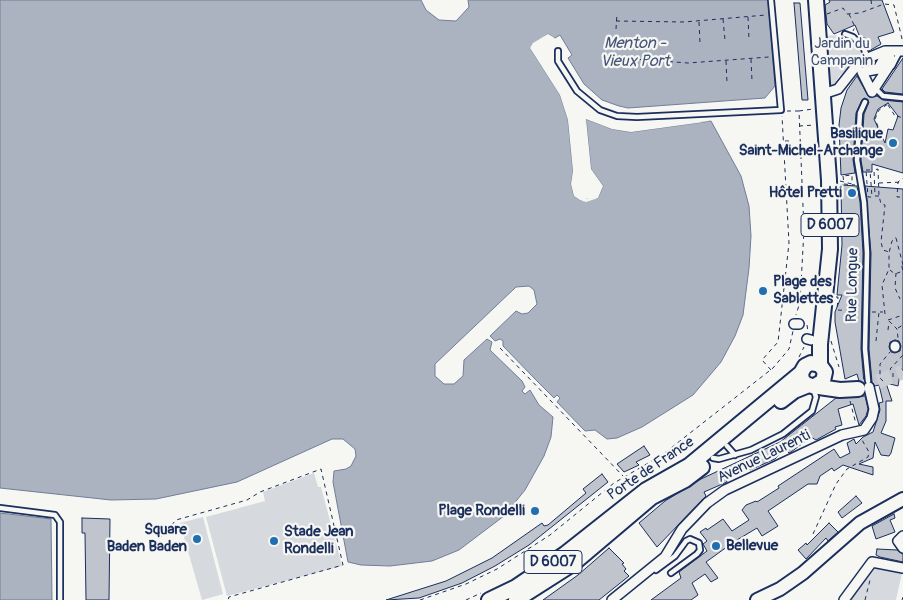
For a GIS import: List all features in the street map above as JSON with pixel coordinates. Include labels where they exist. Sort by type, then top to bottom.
[{"type":"main road","name":"D 6007","points":[[813,377],[830,249],[828,141],[822,102],[816,0]]},
{"type":"main road","points":[[813,377],[855,387]]},
{"type":"main road","name":"Porte de France","points":[[516,600],[556,576],[652,497],[685,480],[713,458],[731,450],[794,391],[813,377]]},
{"type":"main road","name":"Porte de France","points":[[489,600],[516,587],[565,554],[646,490],[690,465],[813,377]]},
{"type":"street","points":[[822,102],[838,89],[857,65],[885,51],[902,48]]},
{"type":"street","points":[[853,430],[864,430],[872,418],[874,409],[855,387]]},
{"type":"street","name":"Avenue Laurenti","points":[[612,600],[665,557],[688,522],[707,503],[725,490],[853,430]]},
{"type":"street","points":[[757,600],[780,589],[803,572],[860,523],[903,499]]},
{"type":"street","points":[[903,536],[898,541],[903,548]]},
{"type":"street","points":[[844,600],[872,562],[903,568]]},
{"type":"lane","points":[[558,51],[558,61],[577,91],[600,110],[617,116],[637,117],[781,110],[771,0]]},
{"type":"lane","points":[[845,34],[851,36],[863,47],[868,58]]},
{"type":"lane","points":[[902,48],[874,92],[883,96],[903,98]]},
{"type":"lane","name":"Rue Longue","points":[[855,387],[865,348],[867,253],[862,184],[858,160],[860,113],[865,102]]},
{"type":"lane","points":[[731,450],[751,450],[783,434],[812,411],[816,397],[813,377]]},
{"type":"lane","points":[[0,508],[55,515],[60,522],[60,600]]},
{"type":"lane","points":[[640,577],[649,574],[670,560],[686,541],[690,539],[699,543],[700,550],[697,554],[671,573]]},
{"type":"path","points":[[871,0],[872,8]]},
{"type":"path","points":[[897,0],[894,5],[902,48]]},
{"type":"path","points":[[848,14],[860,13],[884,4],[894,5]]},
{"type":"path","points":[[822,16],[843,8],[855,27],[851,36]]},
{"type":"path","points":[[616,29],[617,13]]},
{"type":"path","points":[[616,21],[699,21],[769,15]]},
{"type":"path","points":[[748,16],[749,39]]},
{"type":"path","points":[[723,19],[725,40]]},
{"type":"path","points":[[699,21],[700,43]]},
{"type":"path","points":[[621,58],[688,64],[773,57]]},
{"type":"path","points":[[751,59],[752,81]]},
{"type":"path","points":[[726,60],[727,82]]},
{"type":"path","points":[[883,96],[896,116],[903,118]]},
{"type":"path","points":[[771,370],[762,360],[778,342],[789,243],[781,110],[799,111],[822,102]]},
{"type":"path","points":[[881,134],[875,119],[879,110],[888,104]]},
{"type":"path","points":[[420,600],[466,584],[518,557],[550,535],[624,476],[662,455],[784,358],[797,324],[800,302],[804,230],[798,126],[799,111]]},
{"type":"path","points":[[798,126],[812,125]]},
{"type":"path","points":[[784,142],[792,141]]},
{"type":"path","points":[[878,196],[875,196],[874,183],[874,170],[878,169],[878,196],[881,204],[888,206]]},
{"type":"path","points":[[866,170],[870,170],[872,196]]},
{"type":"path","points":[[836,180],[852,184],[852,175],[843,176],[844,184],[855,185]]},
{"type":"path","points":[[900,197],[897,197],[898,182],[903,178]]},
{"type":"path","points":[[879,183],[903,182]]},
{"type":"path","points":[[885,205],[881,242],[883,250],[889,252]]},
{"type":"path","points":[[836,296],[838,297],[837,310],[884,313],[882,285],[889,269],[889,252],[892,241],[896,237],[903,271],[896,273],[889,269]]},
{"type":"path","points":[[901,261],[903,265]]},
{"type":"path","points":[[896,273],[895,288],[900,298]]},
{"type":"path","points":[[877,341],[879,312]]},
{"type":"path","points":[[888,330],[889,320],[903,315]]},
{"type":"path","points":[[897,329],[903,326]]},
{"type":"path","points":[[817,340],[839,367]]},
{"type":"path","points":[[500,348],[624,476]]},
{"type":"path","points":[[893,377],[893,372],[890,369],[900,351]]},
{"type":"path","points":[[813,534],[836,484],[847,469],[868,456],[869,452],[853,430],[857,426],[855,387]]},
{"type":"path","points":[[161,538],[176,520],[247,500],[260,492],[321,469],[343,566],[229,597],[228,600]]},
{"type":"path","points":[[865,600],[868,587]]},
{"type":"green space","name":"Jardin du Campanin","points":[[840,35],[850,38],[865,54],[839,76],[833,87],[829,86],[824,36]]},
{"type":"green space","name":"Stade Jean Rondelli","points":[[314,473],[318,487],[321,487],[342,566],[227,596],[206,517],[265,501],[263,492]]},
{"type":"green space","points":[[203,517],[223,594],[202,600],[180,523]]},
{"type":"green space","points":[[872,565],[902,573],[896,600],[848,600],[858,589]]},
{"type":"water","name":"Menton - Vieux Port","points":[[0,0],[421,0],[426,10],[439,20],[456,21],[469,7],[468,0],[768,0],[775,86],[765,98],[628,108],[602,100],[584,84],[568,58],[572,55],[560,35],[555,38],[548,34],[530,48],[560,95],[568,120],[573,171],[571,184],[574,196],[580,200],[598,198],[603,186],[591,169],[586,119],[612,129],[631,132],[711,121],[741,176],[749,206],[751,236],[749,268],[743,315],[735,336],[721,362],[693,395],[642,427],[617,438],[607,439],[595,430],[585,431],[557,402],[560,398],[557,395],[554,398],[503,346],[503,341],[500,339],[495,341],[490,336],[516,311],[522,314],[528,313],[537,304],[534,290],[529,286],[516,287],[435,364],[435,376],[444,384],[454,384],[463,376],[464,360],[487,339],[492,342],[490,350],[522,381],[525,387],[522,391],[525,394],[530,390],[539,405],[553,417],[551,437],[544,456],[525,490],[504,516],[459,550],[432,561],[390,566],[361,565],[348,562],[333,482],[334,471],[351,466],[356,456],[355,449],[343,439],[332,439],[237,482],[156,499],[111,500],[0,488]]},
{"type":"water","points":[[0,513],[51,519],[52,600],[0,600]]},
{"type":"pier","points":[[548,34],[555,38],[549,37],[533,48],[562,94],[570,120],[576,171],[573,184],[576,195],[581,198],[586,199],[596,196],[600,186],[588,170],[585,117],[613,127],[631,130],[667,124],[711,121],[631,132],[612,129],[586,119],[591,169],[603,186],[598,198],[586,202],[580,200],[574,196],[571,184],[573,171],[568,120],[560,95],[530,48],[533,43]]},
{"type":"building","points":[[829,0],[882,0],[894,32],[878,37],[881,44],[869,51],[866,44],[870,41],[859,35],[855,25],[834,34],[827,24],[825,5],[830,2]]},
{"type":"building","points":[[794,3],[800,3],[808,100],[802,100]]},
{"type":"building","points":[[903,58],[903,94],[885,92],[882,89]]},
{"type":"building","points":[[857,76],[869,97],[877,96],[883,100],[903,102],[903,173],[872,164],[872,172],[863,172],[861,160],[864,114],[869,102],[865,98],[862,100],[856,113],[853,160],[855,173],[841,175],[839,125],[841,108],[847,90]],"holes":[[[888,103],[898,116],[893,130],[888,129],[885,143],[874,119],[878,109]]]},
{"type":"building","points":[[841,185],[857,186],[860,202],[863,253],[861,349],[864,383],[859,381],[857,374],[845,379],[835,322],[835,312],[842,295],[837,295],[842,245]]},
{"type":"building","points":[[865,186],[903,189],[903,371],[901,368],[898,386],[886,383],[892,401],[886,401],[886,421],[881,433],[895,438],[891,453],[889,456],[881,455],[875,442],[873,458],[859,464],[873,467],[873,475],[843,465],[834,471],[832,468],[820,476],[817,484],[808,484],[768,511],[778,526],[762,536],[757,528],[737,540],[739,543],[733,547],[731,544],[706,562],[718,578],[711,582],[705,574],[692,583],[698,595],[691,600],[651,600],[681,578],[679,572],[707,551],[703,544],[707,541],[700,532],[706,528],[707,530],[723,519],[732,531],[749,520],[742,510],[746,505],[757,502],[779,488],[778,486],[834,449],[840,458],[850,453],[847,443],[854,439],[856,444],[863,437],[873,432],[880,410],[879,403],[883,402],[879,385],[875,386],[872,382],[869,349],[871,253]],"holes":[[[899,341],[900,351],[891,352],[890,342]]]},
{"type":"building","points":[[865,396],[868,409],[866,416],[859,425],[853,404],[838,409],[842,425],[835,427],[836,429],[816,440],[811,437],[789,453],[785,449],[775,459],[750,470],[747,463],[724,474],[727,482],[704,492],[706,496],[657,547],[639,523],[665,501],[701,479],[780,442],[836,398]]},
{"type":"building","points":[[644,446],[650,455],[636,462],[639,465],[624,472],[617,464]]},
{"type":"building","points":[[602,474],[608,482],[529,545],[495,566],[462,583],[419,598],[386,600],[446,581],[492,558],[542,523],[544,526],[548,525],[586,493],[583,489]]},
{"type":"building","points":[[856,496],[862,503],[842,518],[838,512]]},
{"type":"building","points":[[894,514],[895,518],[890,520],[895,532],[876,539],[872,526]]},
{"type":"building","points":[[82,518],[110,519],[109,600],[86,600],[85,533],[82,533]]},
{"type":"building","points":[[829,523],[838,532],[828,541],[826,538],[806,559],[798,550],[806,543],[807,545]]},
{"type":"building","points":[[609,548],[624,563],[622,564],[626,569],[624,571],[629,576],[599,600],[543,600],[578,575]]},
{"type":"building","points":[[877,549],[897,550],[903,554],[903,562],[876,555]]},
{"type":"tunnel","points":[[858,389],[903,372]]},
{"type":"place","name":"Basilique Saint-Michel-Archange","points":[[893,143]]},
{"type":"place","name":"Hôtel Pretti","points":[[852,193]]},
{"type":"place","name":"Plage des Sablettes","points":[[763,291]]},
{"type":"place","name":"Plage Rondelli","points":[[535,511]]},
{"type":"place","name":"Square Baden Baden","points":[[197,539]]},
{"type":"place","name":"Stade Jean Rondelli","points":[[274,541]]},
{"type":"place","name":"Bellevue","points":[[716,546]]}]
